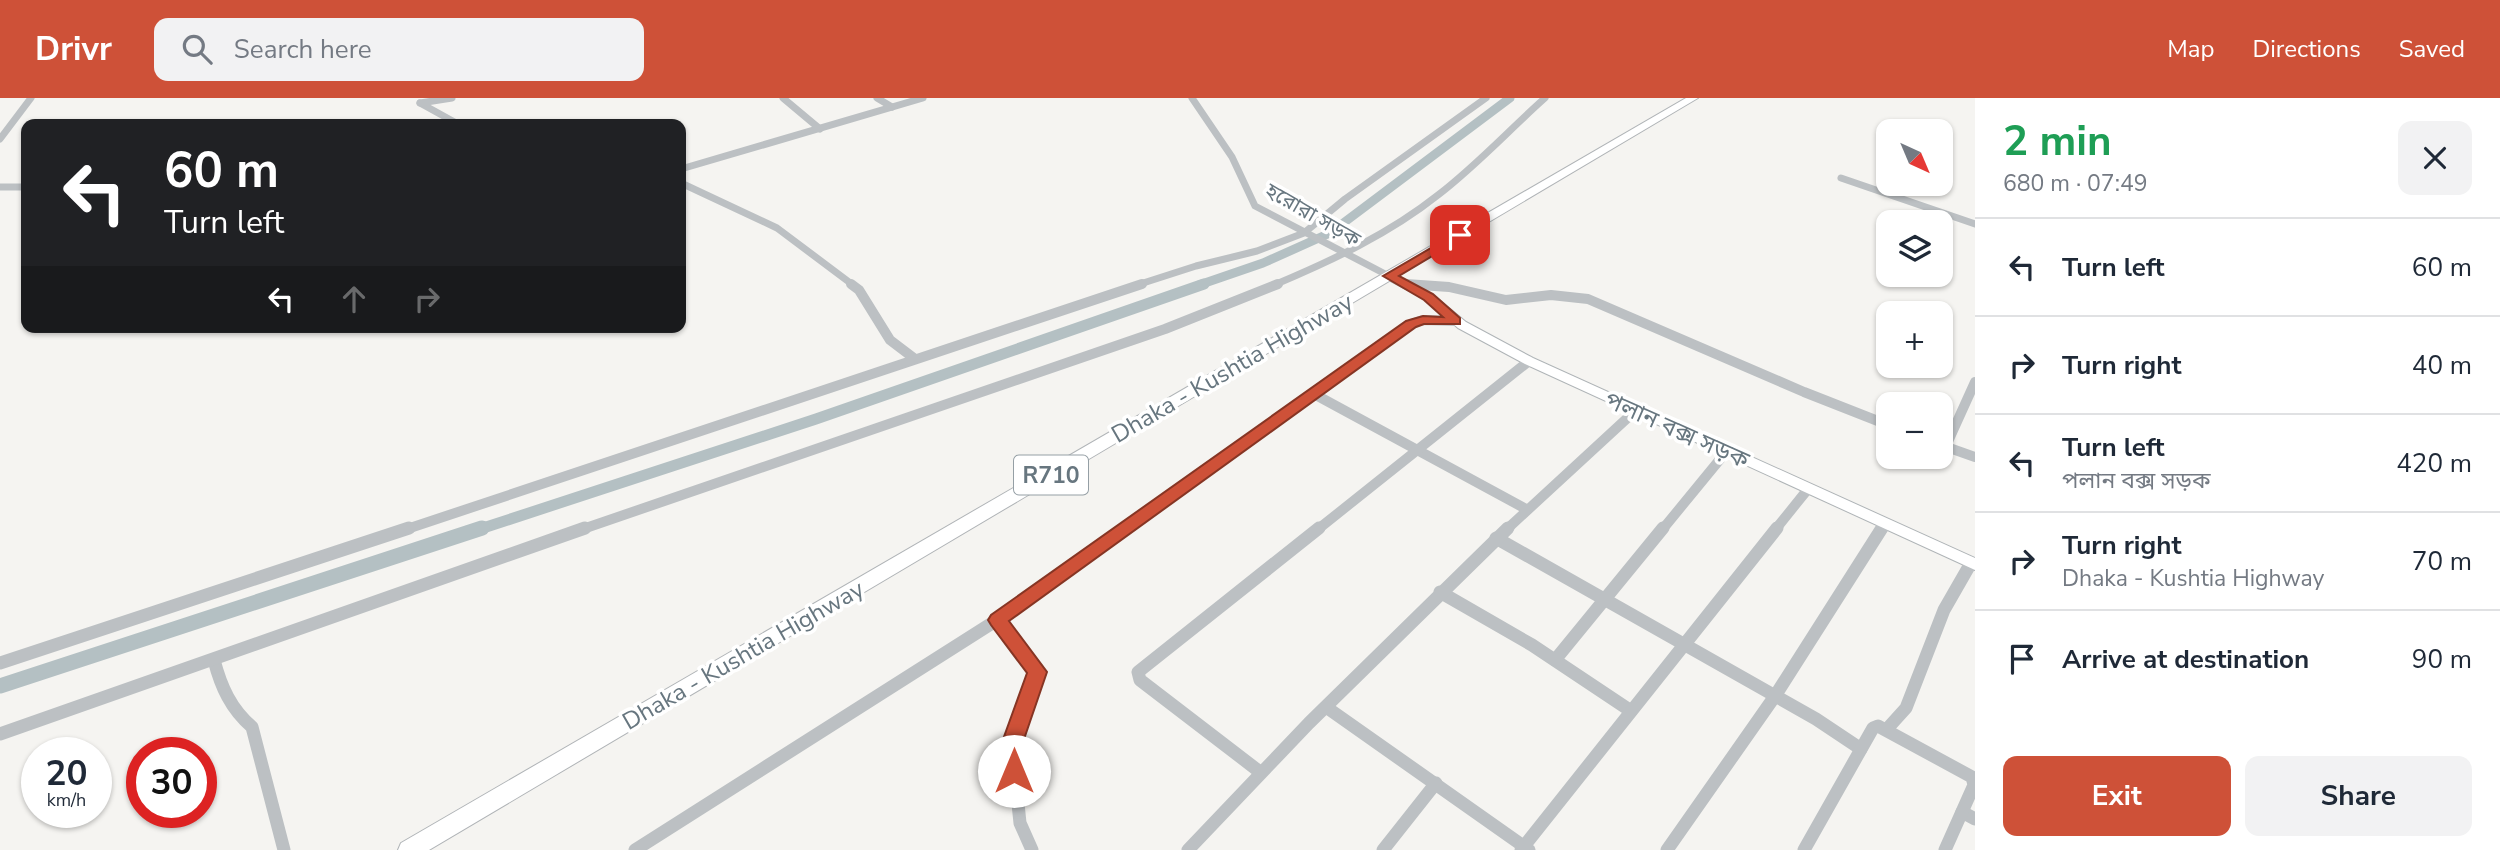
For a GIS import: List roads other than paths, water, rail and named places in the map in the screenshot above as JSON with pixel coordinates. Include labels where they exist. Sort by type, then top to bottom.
[{"type":"main road","name":"Dhaka - Kushtia Highway","points":[[409,850],[1693,98]]},
{"type":"main road","name":"পলান বক্স সড়ক","points":[[1390,276],[1429,297],[1455,321],[1529,361],[1973,563]]},
{"type":"street","points":[[0,139],[31,98]]},
{"type":"street","points":[[449,119],[421,103],[452,98]]},
{"type":"street","points":[[783,98],[820,129]]},
{"type":"street","points":[[877,98],[892,107]]},
{"type":"street","points":[[686,168],[923,98]]},
{"type":"street","name":"হরোরা সড়ক","points":[[1192,98],[1232,157],[1255,206],[1343,254],[1390,276]]},
{"type":"street","points":[[0,663],[1196,266],[1258,251],[1305,234],[1345,199],[1486,98]]},
{"type":"street","points":[[0,734],[545,542],[1165,329],[1343,254],[1424,206],[1545,98]]},
{"type":"street","points":[[1841,178],[1975,224]]},
{"type":"street","points":[[686,185],[777,228],[792,239],[859,290],[890,340],[915,359]]},
{"type":"street","points":[[0,187],[21,187]]},
{"type":"street","points":[[1406,284],[1449,287],[1506,300],[1551,295],[1588,299],[1804,393],[1876,420]]},
{"type":"street","points":[[635,850],[997,620],[1416,321],[1455,321]]},
{"type":"street","points":[[1260,772],[1140,680],[1138,672],[1529,361]]},
{"type":"street","points":[[1953,425],[1975,382]]},
{"type":"street","points":[[1314,394],[1526,509]]},
{"type":"street","points":[[1188,850],[1260,772],[1440,592],[1526,509],[1635,411]]},
{"type":"street","points":[[1953,449],[1975,457]]},
{"type":"street","points":[[1555,660],[1726,452]]},
{"type":"street","points":[[1326,707],[1436,783],[1524,849],[1808,489]]},
{"type":"street","points":[[1667,850],[1775,696],[1885,524]]},
{"type":"street","points":[[1496,538],[1775,696],[1861,749]]},
{"type":"street","points":[[1887,729],[1906,708],[1944,610],[1973,563]]},
{"type":"street","points":[[1440,592],[1555,660],[1631,711]]},
{"type":"street","points":[[997,620],[1037,672],[1012,745],[1020,822],[1032,850]]},
{"type":"street","points":[[214,660],[236,716],[252,727],[284,850]]},
{"type":"street","points":[[1804,850],[1873,728],[1878,726],[1972,777],[1974,785],[1969,815],[1945,850]]},
{"type":"street","points":[[1383,850],[1436,783]]},
{"type":"waterway","points":[[1199,285],[1263,263],[1330,233],[1510,98]]},
{"type":"waterway","points":[[477,530],[816,419],[1204,284]]},
{"type":"waterway","points":[[0,686],[482,528]]}]
